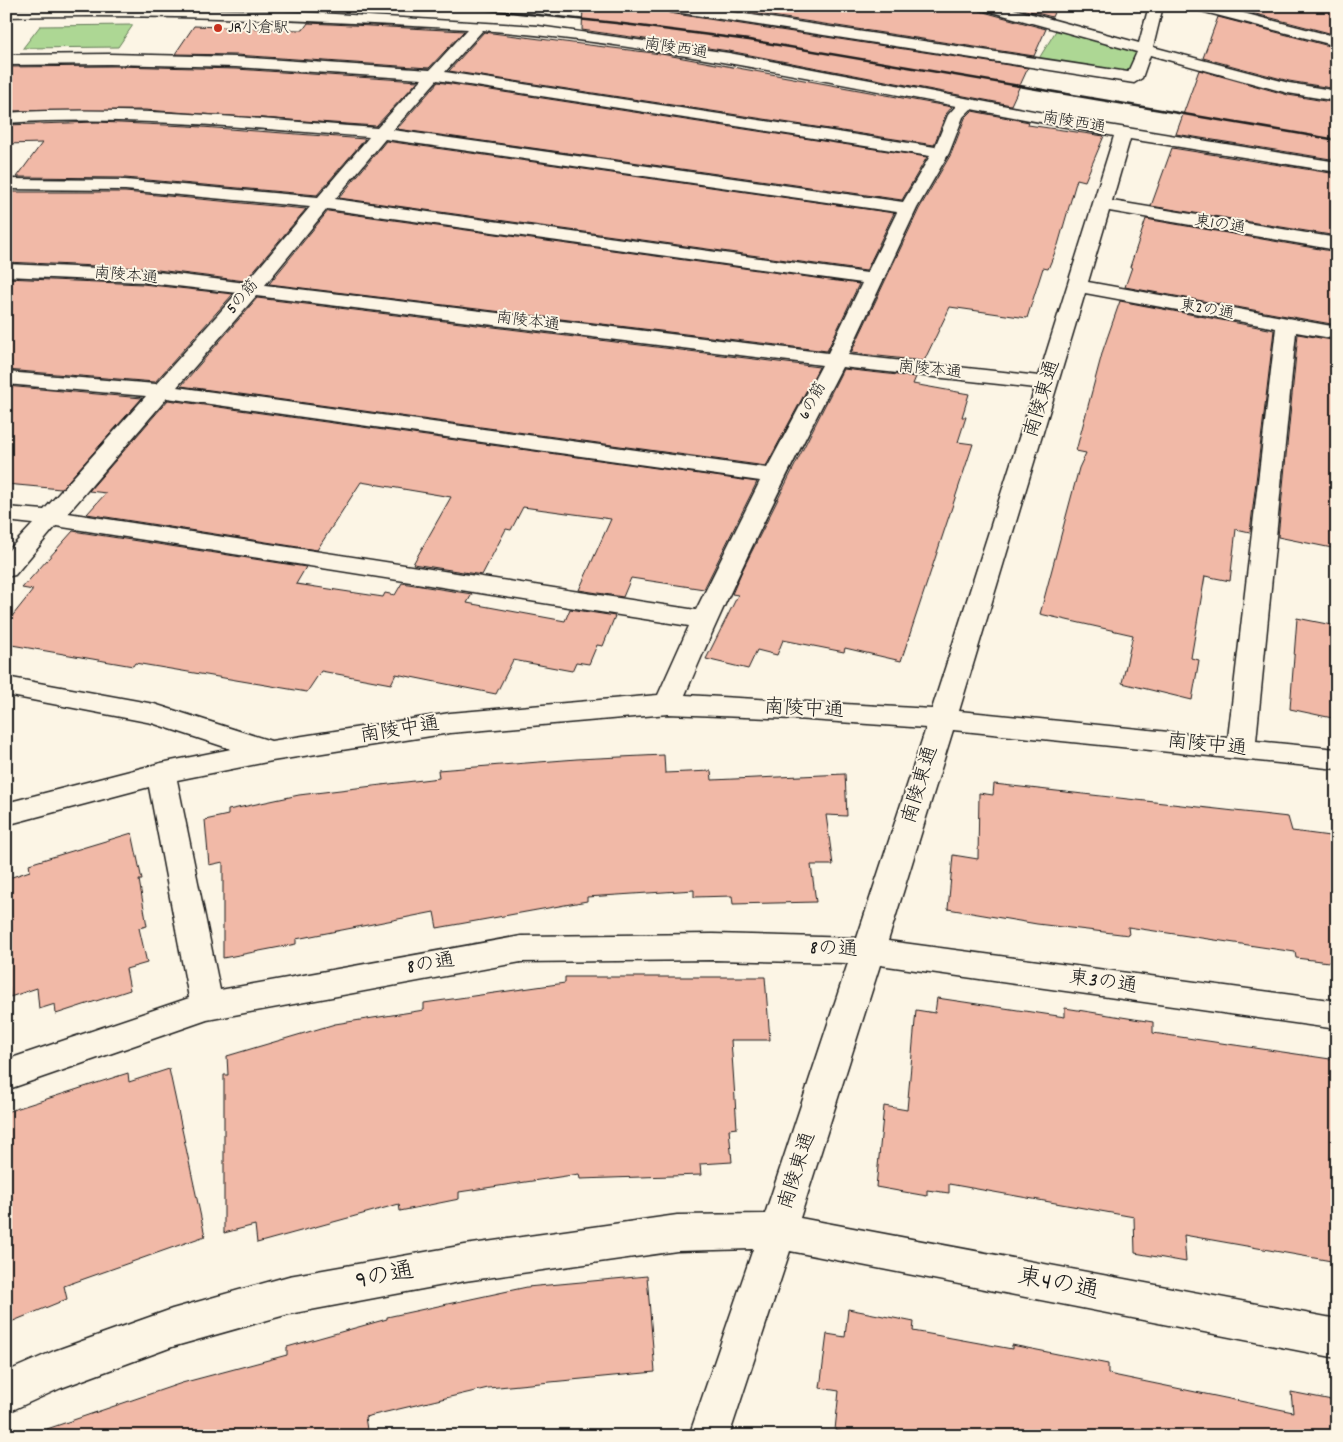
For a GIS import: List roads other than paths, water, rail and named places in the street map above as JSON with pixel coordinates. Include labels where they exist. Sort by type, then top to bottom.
[{"type":"street","points":[[670,6],[1134,78],[1145,50],[1156,6]]},
{"type":"street","points":[[986,6],[1288,88],[1337,96]]},
{"type":"street","points":[[1198,6],[1337,42]]},
{"type":"street","name":"南陵西通","points":[[6,13],[77,10],[229,13],[479,25],[663,47],[1124,132],[1337,167]]},
{"type":"street","name":"5の筋","points":[[6,569],[251,289],[381,133],[479,25]]},
{"type":"street","points":[[6,60],[110,59],[236,62],[434,75],[941,153]]},
{"type":"street","name":"6の筋","points":[[668,704],[704,620],[774,476],[835,360],[872,279],[908,208],[941,153],[956,115],[967,104]]},
{"type":"street","points":[[6,118],[53,116],[200,120],[381,133],[908,208]]},
{"type":"street","name":"南陵東通","points":[[709,1436],[869,951],[1049,383],[1124,132]]},
{"type":"street","points":[[6,184],[125,185],[324,203],[872,279]]},
{"type":"street","name":"東1の通","points":[[1103,206],[1337,244]]},
{"type":"street","name":"南陵本通","points":[[6,270],[142,276],[835,360],[1049,383]]},
{"type":"street","name":"東2の通","points":[[1078,286],[1337,332]]},
{"type":"street","points":[[1241,750],[1287,324]]},
{"type":"street","points":[[6,378],[161,391],[774,476]]},
{"type":"street","points":[[6,514],[50,518],[704,620]]},
{"type":"street","name":"南陵中通","points":[[6,686],[154,714],[272,751]]},
{"type":"street","name":"南陵中通","points":[[6,814],[161,773],[272,751],[450,723],[668,704],[795,709],[942,719],[1337,759]]},
{"type":"street","points":[[161,773],[207,1006]]},
{"type":"street","name":"8の通","points":[[6,1074],[207,1006],[521,949],[713,947],[869,951]]},
{"type":"street","name":"東3の通","points":[[869,951],[1337,1015]]},
{"type":"street","name":"東4の通","points":[[778,1231],[1337,1339]]},
{"type":"street","name":"9の通","points":[[6,1393],[54,1371],[172,1328],[289,1295],[465,1262],[668,1235],[778,1231]]},
{"type":"railway","points":[[450,6],[616,23],[749,40],[1337,140]]},
{"type":"place","name":"JR小倉駅","points":[[218,28]]}]
